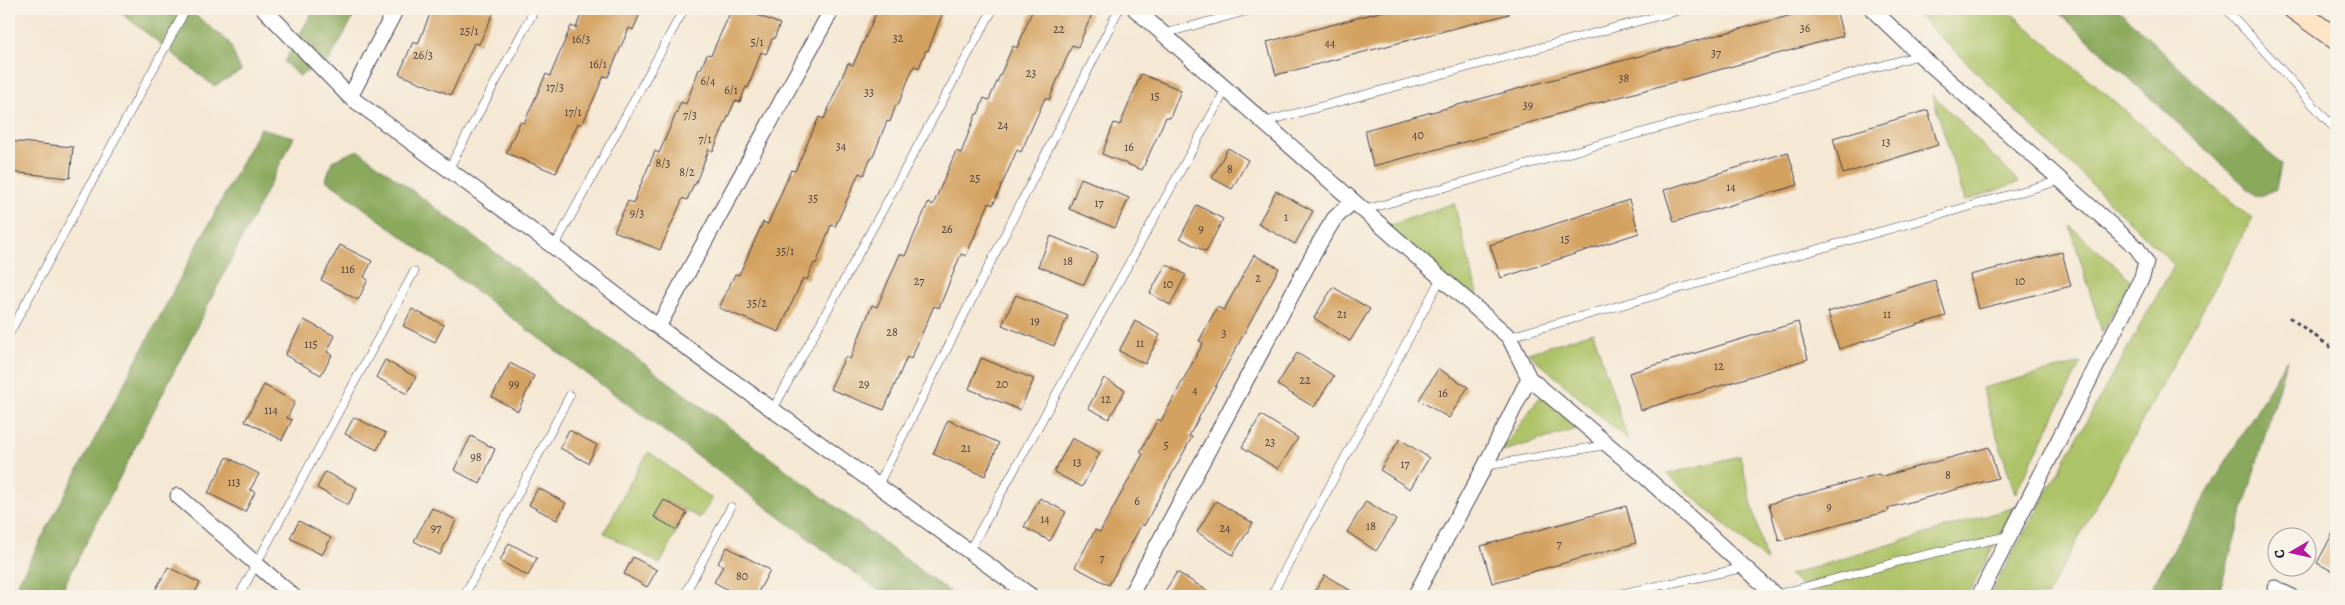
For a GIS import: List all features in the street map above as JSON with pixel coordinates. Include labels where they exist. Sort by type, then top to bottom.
[{"type":"main road","points":[[2294,9],[2336,39]]},
{"type":"street","points":[[264,9],[350,97],[772,411],[878,484],[1031,596]]},
{"type":"street","points":[[350,97],[396,9]]},
{"type":"street","points":[[658,327],[832,9]]},
{"type":"street","points":[[1135,9],[1509,337],[1529,378],[1640,472],[1743,568],[1776,596]]},
{"type":"street","points":[[1872,9],[1920,56],[2062,180],[2136,248],[2146,262],[2142,277],[1979,596]]},
{"type":"street","points":[[1130,596],[1320,242],[1334,220],[1359,205]]},
{"type":"street","points":[[1415,596],[1485,466],[1529,378]]},
{"type":"street","points":[[178,496],[293,596]]},
{"type":"street","points":[[2275,588],[2290,596]]},
{"type":"lane","points":[[9,334],[186,9]]},
{"type":"lane","points":[[448,170],[535,9]]},
{"type":"lane","points":[[554,247],[684,9]]},
{"type":"lane","points":[[772,411],[993,9]]},
{"type":"lane","points":[[878,484],[1119,9]]},
{"type":"lane","points":[[1163,34],[1254,9]]},
{"type":"lane","points":[[1264,122],[1684,9]]},
{"type":"lane","points":[[2226,9],[2336,130]]},
{"type":"lane","points":[[1359,205],[1920,56]]},
{"type":"lane","points":[[969,551],[1226,89]]},
{"type":"lane","points":[[1509,337],[2062,180]]},
{"type":"lane","points":[[239,596],[414,272]]},
{"type":"lane","points":[[1271,596],[1441,278]]},
{"type":"lane","points":[[464,596],[570,395]]},
{"type":"lane","points":[[1485,466],[1606,445]]},
{"type":"lane","points":[[1776,596],[1912,558],[2006,538],[2031,493]]},
{"type":"lane","points":[[684,596],[731,507]]},
{"type":"lane","points":[[1610,596],[1743,568]]},
{"type":"path","points":[[2289,317],[2336,351]]},
{"type":"green space","points":[[116,9],[188,9],[229,42],[241,71],[214,86]]},
{"type":"green space","points":[[314,9],[358,9],[329,61],[299,76],[284,62]]},
{"type":"green space","points":[[1912,9],[2006,9],[2252,219],[2047,596],[1989,596],[2174,265]]},
{"type":"green space","points":[[2055,9],[2118,9],[2281,165],[2276,189],[2257,197]]},
{"type":"green space","points":[[1932,94],[2019,182],[1965,201]]},
{"type":"green space","points":[[260,128],[294,137],[59,596],[11,596]]},
{"type":"green space","points":[[358,150],[955,596],[886,596],[326,180],[332,161]]},
{"type":"green space","points":[[1454,203],[1483,316],[1387,226]]},
{"type":"green space","points":[[2070,226],[2131,280],[2102,332]]},
{"type":"green space","points":[[1593,332],[1628,440],[1528,353]]},
{"type":"green space","points":[[2287,359],[2218,596],[2146,596]]},
{"type":"green space","points":[[2081,363],[2015,494],[1982,388]]},
{"type":"green space","points":[[1547,387],[1594,424],[1500,452]]},
{"type":"green space","points":[[649,452],[712,499],[700,518],[664,500],[654,517],[677,530],[660,564],[604,533],[637,470]]},
{"type":"green space","points":[[1740,456],[1766,561],[1667,474]]},
{"type":"green space","points":[[2015,507],[1967,596],[1812,596],[1789,575]]},
{"type":"building","points":[[432,9],[486,9],[494,12],[479,44],[474,43],[451,95],[399,74],[413,42],[418,44]]},
{"type":"building","points":[[583,9],[642,9],[633,30],[629,28],[608,77],[604,76],[582,125],[578,123],[556,173],[506,153],[520,122],[524,123],[546,74],[550,76],[571,26],[576,28]]},
{"type":"building","points":[[732,9],[742,9],[780,24],[766,54],[761,52],[748,88],[746,87],[740,102],[735,101],[713,151],[709,149],[695,185],[687,200],[683,198],[660,250],[614,231],[628,201],[633,203],[655,151],[659,153],[681,102],[686,104],[699,69],[701,69],[707,54],[711,55]]},
{"type":"building","points":[[878,9],[944,9],[928,51],[926,50],[919,68],[914,66],[898,105],[896,105],[890,122],[887,121],[864,175],[859,173],[835,227],[831,225],[816,264],[814,263],[807,280],[803,278],[779,332],[719,308],[735,274],[739,275],[763,222],[768,224],[791,170],[795,171],[819,117],[824,119],[848,63],[853,65]]},
{"type":"building","points":[[1033,9],[1079,9],[1092,14],[1078,47],[1072,45],[1049,100],[1045,98],[1021,152],[1017,150],[993,205],[989,203],[966,256],[961,254],[939,308],[934,306],[911,359],[907,357],[884,410],[830,389],[845,357],[850,359],[872,305],[877,307],[900,254],[905,256],[928,203],[933,205],[956,151],[961,153],[984,98],[989,100],[1013,46],[1017,48]]},
{"type":"building","points":[[1391,9],[1508,9],[1509,14],[1276,75],[1267,42]]},
{"type":"building","points":[[1814,9],[1836,9],[1843,36],[1373,166],[1365,130]]},
{"type":"building","points":[[1141,74],[1181,90],[1170,118],[1166,117],[1142,170],[1102,154],[1114,123],[1120,125]]},
{"type":"building","points":[[1928,110],[1938,145],[1843,174],[1833,138]]},
{"type":"building","points":[[9,141],[73,147],[70,178],[9,172]]},
{"type":"building","points":[[1228,148],[1248,160],[1232,189],[1212,178]]},
{"type":"building","points":[[1788,152],[1798,185],[1674,222],[1664,190]]},
{"type":"building","points":[[1081,178],[1129,198],[1115,228],[1069,209]]},
{"type":"building","points":[[1276,191],[1313,211],[1295,244],[1258,224]]},
{"type":"building","points":[[1629,200],[1639,233],[1501,278],[1490,245]]},
{"type":"building","points":[[1197,205],[1223,219],[1206,252],[1180,238]]},
{"type":"building","points":[[1051,236],[1098,255],[1084,285],[1038,266]]},
{"type":"building","points":[[340,245],[372,261],[364,277],[368,280],[358,300],[321,280]]},
{"type":"building","points":[[2062,252],[2071,286],[1978,309],[1970,275]]},
{"type":"building","points":[[1254,255],[1279,268],[1189,436],[1192,437],[1144,526],[1142,524],[1109,585],[1075,567],[1095,530],[1100,532],[1143,454],[1140,452],[1158,419],[1161,421],[1203,343],[1199,341],[1217,307],[1224,310]]},
{"type":"building","points":[[1166,264],[1186,275],[1170,305],[1150,293]]},
{"type":"building","points":[[1935,280],[1946,316],[1839,349],[1828,312]]},
{"type":"building","points":[[1333,287],[1370,309],[1350,341],[1314,318]]},
{"type":"building","points":[[1016,295],[1068,316],[1054,346],[1002,325]]},
{"type":"building","points":[[412,309],[444,325],[435,342],[403,326]]},
{"type":"building","points":[[304,320],[335,336],[327,352],[332,355],[321,375],[285,355]]},
{"type":"building","points":[[1135,321],[1160,335],[1145,364],[1119,351]]},
{"type":"building","points":[[1798,322],[1808,359],[1641,410],[1629,373]]},
{"type":"building","points":[[1297,353],[1334,376],[1314,407],[1277,385]]},
{"type":"building","points":[[981,358],[1034,379],[1020,410],[969,389]]},
{"type":"building","points":[[385,360],[416,377],[407,394],[376,377]]},
{"type":"building","points":[[510,363],[534,376],[518,411],[492,397]]},
{"type":"building","points":[[1438,369],[1468,387],[1449,418],[1419,400]]},
{"type":"building","points":[[1104,378],[1125,390],[1109,419],[1088,408]]},
{"type":"building","points":[[264,385],[295,402],[287,418],[292,420],[282,440],[245,421]]},
{"type":"building","points":[[1261,415],[1298,438],[1278,469],[1242,447]]},
{"type":"building","points":[[354,417],[386,433],[377,450],[345,434]]},
{"type":"building","points":[[948,420],[999,443],[985,476],[933,454]]},
{"type":"building","points":[[569,430],[597,445],[588,463],[560,448]]},
{"type":"building","points":[[471,436],[495,449],[480,484],[454,470]]},
{"type":"building","points":[[1072,438],[1100,453],[1082,487],[1054,472]]},
{"type":"building","points":[[1400,439],[1429,458],[1410,489],[1380,470]]},
{"type":"building","points":[[1989,447],[1998,478],[1888,508],[1889,511],[1779,541],[1769,504],[1879,474],[1880,477]]},
{"type":"building","points":[[227,457],[259,474],[250,490],[255,492],[245,512],[208,493]]},
{"type":"building","points":[[325,472],[357,488],[348,505],[317,488]]},
{"type":"building","points":[[538,488],[566,503],[557,520],[529,505]]},
{"type":"building","points":[[1040,498],[1066,512],[1050,541],[1024,527]]},
{"type":"building","points":[[664,500],[687,513],[677,530],[654,517]]},
{"type":"building","points":[[1216,501],[1253,523],[1233,555],[1197,532]]},
{"type":"building","points":[[1366,501],[1396,520],[1376,551],[1347,532]]},
{"type":"building","points":[[1626,506],[1636,543],[1492,583],[1481,546]]},
{"type":"building","points":[[432,508],[456,520],[440,555],[414,541]]},
{"type":"building","points":[[299,521],[331,538],[322,555],[290,538]]},
{"type":"building","points":[[2336,527],[2336,573],[2318,564]]},
{"type":"building","points":[[509,543],[537,558],[528,576],[500,561]]},
{"type":"building","points":[[727,547],[770,570],[756,596],[739,596],[714,582],[723,566],[718,563]]},
{"type":"building","points":[[633,557],[657,570],[647,587],[624,574]]},
{"type":"building","points":[[168,567],[200,583],[193,596],[152,596]]},
{"type":"building","points":[[1177,572],[1216,596],[1162,596]]},
{"type":"building","points":[[1325,575],[1359,596],[1312,596]]}]
